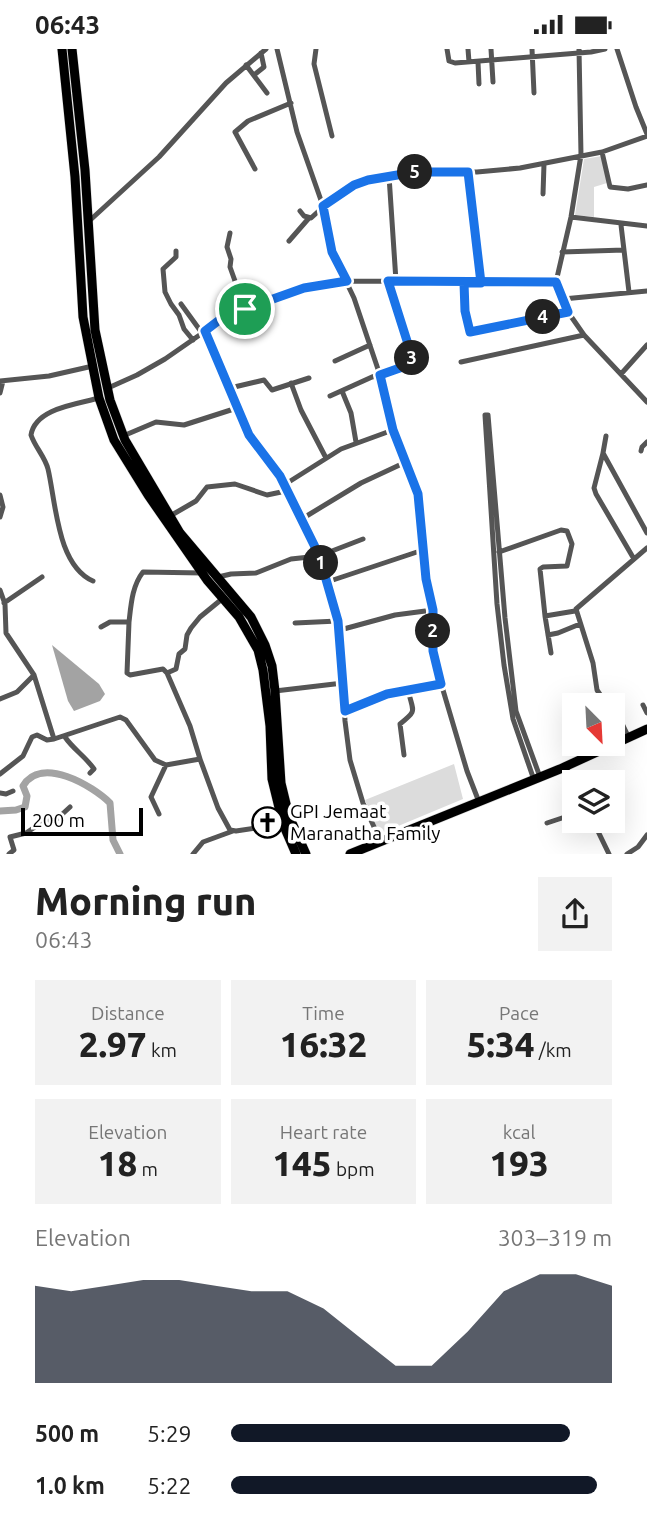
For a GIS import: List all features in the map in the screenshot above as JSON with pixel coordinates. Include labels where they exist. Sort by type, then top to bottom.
[{"type":"highway","points":[[62,49],[85,170],[95,330],[108,388],[132,461],[173,533],[251,617],[263,670],[275,767],[289,816],[306,854]]},
{"type":"highway","points":[[72,49],[70,81],[83,317],[107,424],[211,576],[222,599],[254,633],[270,659],[275,691],[274,792],[283,824],[296,854]]},
{"type":"highway","points":[[78,246],[88,246]]},
{"type":"highway","points":[[350,854],[566,767],[647,729]]},
{"type":"street","points":[[277,49],[297,132],[323,207],[332,252],[347,281],[370,345],[393,430],[418,494],[433,610],[433,651],[467,771],[479,802]]},
{"type":"street","points":[[316,49],[314,64],[332,136]]},
{"type":"street","points":[[447,49],[450,62],[478,62],[533,57],[554,52],[605,49]]},
{"type":"street","points":[[468,49],[469,62]]},
{"type":"street","points":[[491,49],[493,82]]},
{"type":"street","points":[[512,49],[512,59]]},
{"type":"street","points":[[532,49],[534,93]]},
{"type":"street","points":[[289,241],[309,218],[354,185],[415,172],[468,172],[544,164],[602,152],[647,135],[617,49]]},
{"type":"street","points":[[87,223],[143,172],[226,83],[263,51]]},
{"type":"street","points":[[254,75],[264,67],[263,51]]},
{"type":"street","points":[[579,51],[581,155],[556,282],[568,312],[584,335],[647,402]]},
{"type":"street","points":[[478,62],[479,84]]},
{"type":"street","points":[[246,65],[267,93]]},
{"type":"street","points":[[255,169],[235,132],[248,121],[291,103]]},
{"type":"street","points":[[602,152],[610,187],[628,190],[647,185]]},
{"type":"street","points":[[543,194],[544,164]]},
{"type":"street","points":[[468,172],[481,283]]},
{"type":"street","points":[[388,176],[396,281]]},
{"type":"street","points":[[300,211],[309,218]]},
{"type":"street","points":[[570,217],[647,226]]},
{"type":"street","points":[[621,225],[629,292]]},
{"type":"street","points":[[230,233],[227,247],[231,259],[230,267],[245,309]]},
{"type":"street","points":[[562,252],[624,250]]},
{"type":"street","points":[[176,251],[176,257],[163,269],[165,292],[184,329],[193,340]]},
{"type":"street","points":[[108,388],[137,375],[218,321],[304,288],[347,281],[556,282]]},
{"type":"street","points":[[330,396],[414,363],[388,281]]},
{"type":"street","points":[[464,283],[465,311],[471,333],[568,312]]},
{"type":"street","points":[[563,299],[647,291]]},
{"type":"street","points":[[181,304],[204,332],[249,435],[274,467],[319,555],[340,630],[350,760],[363,803],[381,842]]},
{"type":"street","points":[[461,362],[584,335]]},
{"type":"street","points":[[335,361],[370,345]]},
{"type":"street","points":[[621,374],[647,345]]},
{"type":"street","points":[[0,393],[1,381],[49,376],[93,366]]},
{"type":"street","points":[[230,388],[264,380],[272,390],[309,378]]},
{"type":"street","points":[[290,383],[326,458]]},
{"type":"street","points":[[342,391],[352,419],[356,442]]},
{"type":"street","points":[[93,581],[82,576],[65,550],[48,470],[31,435],[33,425],[51,413],[100,398]]},
{"type":"street","points":[[123,436],[156,422],[184,425],[237,408]]},
{"type":"street","points":[[502,619],[489,416],[486,414],[502,619],[513,719],[537,779]]},
{"type":"street","points":[[170,516],[196,501],[207,487],[235,484],[267,495],[285,488],[326,458],[356,442],[393,430]]},
{"type":"street","points":[[606,436],[594,488],[634,559]]},
{"type":"street","points":[[641,451],[647,442]]},
{"type":"street","points":[[603,453],[647,533]]},
{"type":"street","points":[[300,520],[361,483],[406,462]]},
{"type":"street","points":[[0,495],[0,517]]},
{"type":"street","points":[[499,552],[561,530],[567,531],[572,544],[567,566],[540,569],[551,653]]},
{"type":"street","points":[[233,831],[218,809],[190,726],[167,673],[163,669],[130,675],[127,673],[129,622],[137,581],[143,572],[211,576],[256,573],[292,559],[319,555],[363,539]]},
{"type":"street","points":[[545,616],[575,611],[592,593],[647,548]]},
{"type":"street","points":[[327,582],[423,549]]},
{"type":"street","points":[[4,603],[36,578],[42,577]]},
{"type":"street","points":[[0,590],[4,603],[3,633],[34,674],[54,739]]},
{"type":"street","points":[[167,673],[176,669],[179,655],[185,649],[187,635],[195,622],[222,599]]},
{"type":"street","points":[[340,630],[395,615],[433,610]]},
{"type":"street","points":[[575,611],[593,663],[599,693]]},
{"type":"street","points":[[295,623],[338,621]]},
{"type":"street","points":[[101,627],[110,622],[129,622]]},
{"type":"street","points":[[548,635],[580,624]]},
{"type":"street","points":[[0,699],[17,692],[34,674]]},
{"type":"street","points":[[275,691],[343,683]]},
{"type":"street","points":[[345,711],[387,694],[441,684]]},
{"type":"street","points":[[404,755],[400,724],[413,713],[408,690]]},
{"type":"street","points":[[643,705],[647,713]]},
{"type":"street","points":[[0,774],[23,756],[32,737],[36,735],[47,740],[65,737],[117,718],[126,720],[155,760],[166,765],[200,759]]},
{"type":"street","points":[[625,729],[629,738]]},
{"type":"street","points":[[65,737],[72,748],[89,761],[94,769],[90,773]]},
{"type":"street","points":[[159,814],[151,797],[166,765]]},
{"type":"street","points":[[0,793],[13,791]]},
{"type":"street","points":[[0,839],[26,833],[44,821],[57,819],[70,807]]},
{"type":"street","points":[[547,823],[562,818]]},
{"type":"street","points":[[193,854],[203,842],[233,831],[283,824]]},
{"type":"street","points":[[598,854],[608,852],[599,833]]},
{"type":"street","points":[[627,854],[638,847],[647,835]]},
{"type":"street","points":[[9,854],[14,849],[10,837]]},
{"type":"shaded area","points":[[602,156],[607,183],[594,187],[594,217],[575,215],[584,159]]},
{"type":"shaded area","points":[[52,645],[99,684],[105,694],[100,701],[74,711],[68,701]]},
{"type":"shaded area","points":[[454,764],[463,799],[379,834],[365,800]]},
{"type":"waterway","points":[[0,811],[25,807],[27,796],[23,786],[31,777],[42,773],[67,777],[92,789],[110,803],[113,840],[120,854]]},
{"type":"place","name":"GPI Jemaat Maranatha Family","points":[[267,822]]},
{"type":"route","points":[[245,309],[226,316],[205,331],[249,435],[280,476],[319,555],[340,630],[345,711],[387,694],[441,684],[433,651],[433,610],[426,579],[418,494],[393,430],[380,375],[414,363],[388,281],[464,283],[556,282],[568,312],[471,333],[465,311],[464,283],[481,283],[472,213],[468,172],[415,172],[361,182],[323,206],[332,252],[347,281],[304,288],[245,309]]}]
